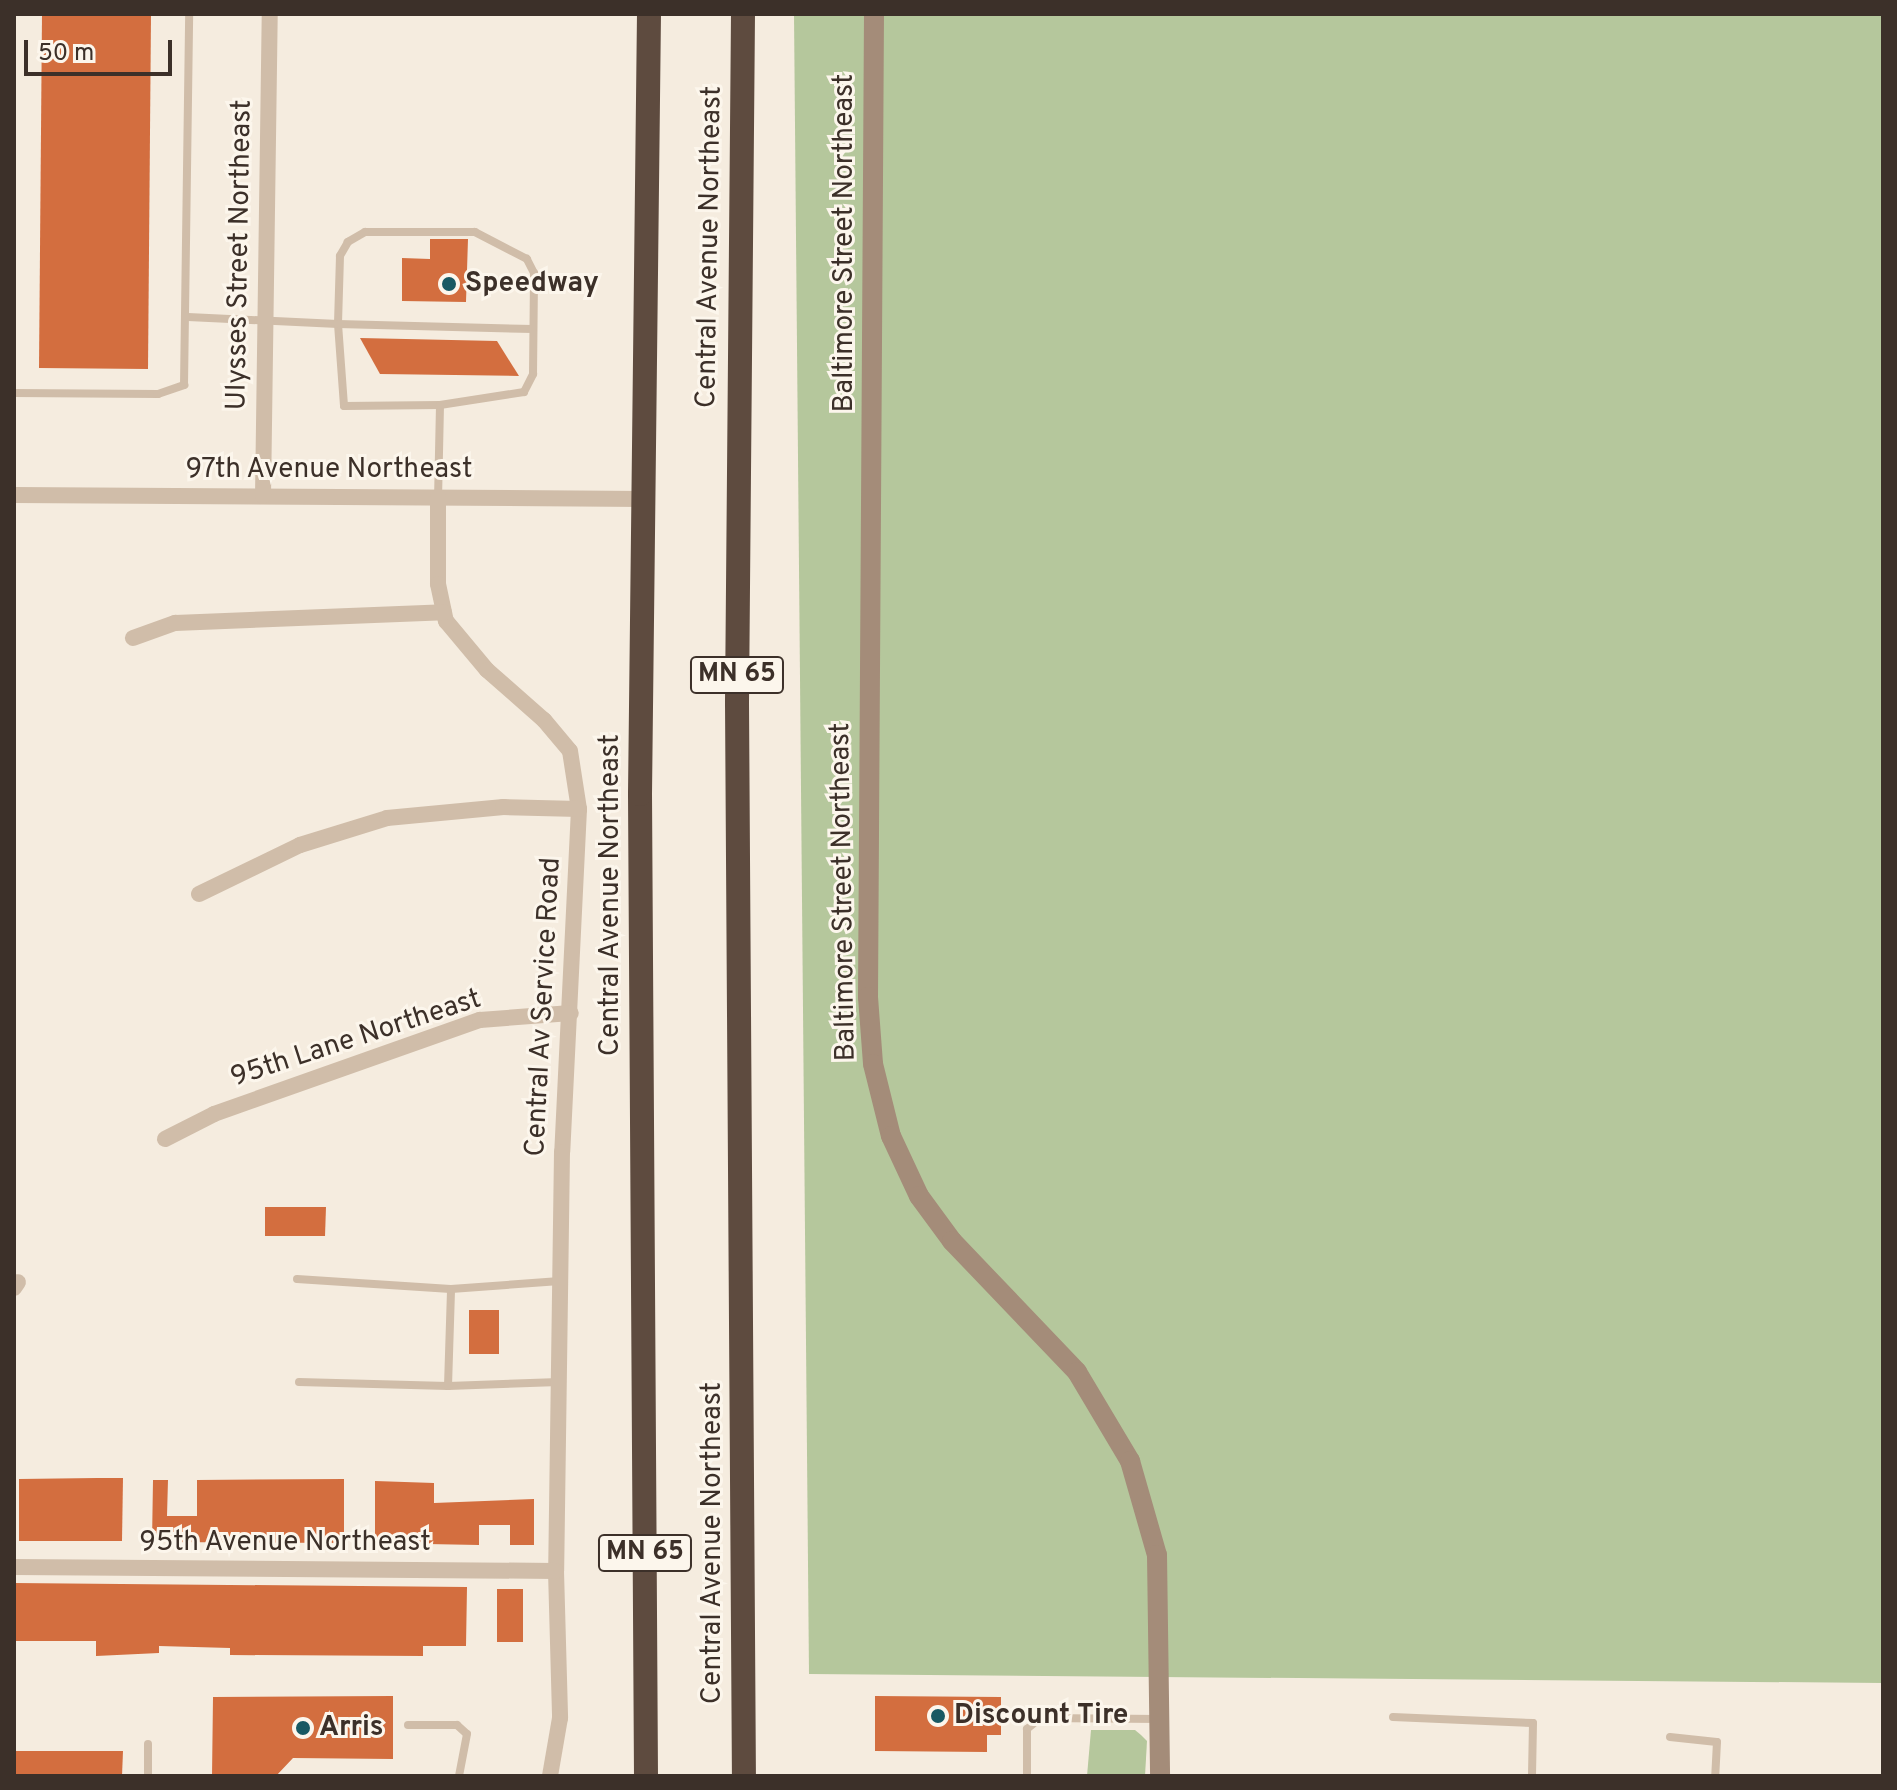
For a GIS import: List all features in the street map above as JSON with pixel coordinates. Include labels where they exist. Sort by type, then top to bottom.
[{"type":"highway","name":"Central Avenue Northeast","points":[[646,1776],[640,794],[649,14]]},
{"type":"highway","name":"Central Avenue Northeast","points":[[743,14],[737,703],[744,1776]]},
{"type":"street","name":"Ulysses Street Northeast","points":[[263,496],[270,14]]},
{"type":"street","name":"Baltimore Street Northeast","points":[[874,14],[868,997],[873,1064],[891,1136],[919,1196],[961,1251],[1077,1372],[1130,1461],[1157,1555],[1160,1776]]},
{"type":"street","name":"97th Avenue Northeast","points":[[14,495],[643,499]]},
{"type":"street","name":"Central Av Service Road","points":[[438,497],[438,584],[444,612],[464,646],[570,751],[579,809],[560,1281],[556,1571]]},
{"type":"street","points":[[133,638],[175,623],[444,612]]},
{"type":"street","points":[[199,894],[300,845],[387,818],[503,807],[579,809]]},
{"type":"street","name":"95th Lane Northeast","points":[[165,1139],[214,1114],[480,1020],[571,1013]]},
{"type":"street","name":"95th Avenue Northeast","points":[[14,1567],[556,1571]]},
{"type":"street","points":[[550,1776],[560,1718],[556,1571]]},
{"type":"lane","points":[[14,393],[177,391],[186,374],[189,14]]},
{"type":"lane","points":[[365,232],[475,232],[510,245],[527,259],[534,273],[533,329],[533,374],[524,392],[440,405],[344,406],[338,324],[340,256],[348,242],[365,232]]},
{"type":"lane","points":[[188,317],[533,329]]},
{"type":"lane","points":[[438,497],[440,405]]},
{"type":"lane","points":[[297,1279],[451,1289],[560,1281]]},
{"type":"lane","points":[[448,1386],[451,1289]]},
{"type":"lane","points":[[299,1382],[448,1386],[559,1382]]},
{"type":"lane","points":[[1393,1717],[1533,1723],[1532,1776]]},
{"type":"lane","points":[[1027,1776],[1027,1729],[1040,1718],[1160,1719]]},
{"type":"lane","points":[[408,1725],[457,1725],[467,1734],[459,1776]]},
{"type":"lane","points":[[1670,1737],[1717,1742],[1715,1776]]},
{"type":"lane","points":[[148,1744],[148,1776]]},
{"type":"green space","points":[[794,14],[1883,14],[1883,1683],[809,1674]]},
{"type":"green space","points":[[1091,1730],[1135,1730],[1141,1735],[1147,1741],[1145,1776],[1087,1776]]},
{"type":"building","points":[[42,14],[151,14],[148,369],[39,368]]},
{"type":"building","points":[[430,239],[468,239],[466,302],[402,301],[402,258],[430,259]]},
{"type":"building","points":[[360,338],[497,341],[519,376],[380,374]]},
{"type":"building","points":[[265,1207],[326,1207],[325,1236],[265,1236]]},
{"type":"building","points":[[469,1310],[499,1310],[499,1354],[469,1354]]},
{"type":"building","points":[[123,1478],[122,1541],[19,1541],[19,1479]]},
{"type":"building","points":[[344,1479],[344,1543],[152,1542],[153,1480],[168,1480],[167,1516],[197,1516],[197,1480]]},
{"type":"building","points":[[375,1481],[434,1483],[434,1503],[534,1499],[534,1545],[510,1545],[510,1525],[479,1525],[479,1545],[375,1543]]},
{"type":"building","points":[[14,1583],[467,1587],[466,1646],[423,1646],[423,1656],[230,1655],[230,1648],[159,1646],[159,1653],[96,1656],[96,1641],[14,1641]]},
{"type":"building","points":[[497,1589],[523,1589],[523,1642],[497,1642]]},
{"type":"building","name":"Arris","points":[[393,1696],[393,1759],[293,1758],[276,1776],[212,1776],[213,1697]]},
{"type":"building","name":"Discount Tire","points":[[875,1696],[1001,1697],[1001,1735],[987,1735],[987,1752],[875,1751]]},
{"type":"building","points":[[14,1751],[123,1751],[122,1776],[14,1776]]},
{"type":"place","name":"Speedway","points":[[449,284]]},
{"type":"place","name":"Discount Tire","points":[[938,1716]]},
{"type":"place","name":"Arris","points":[[303,1728]]}]
